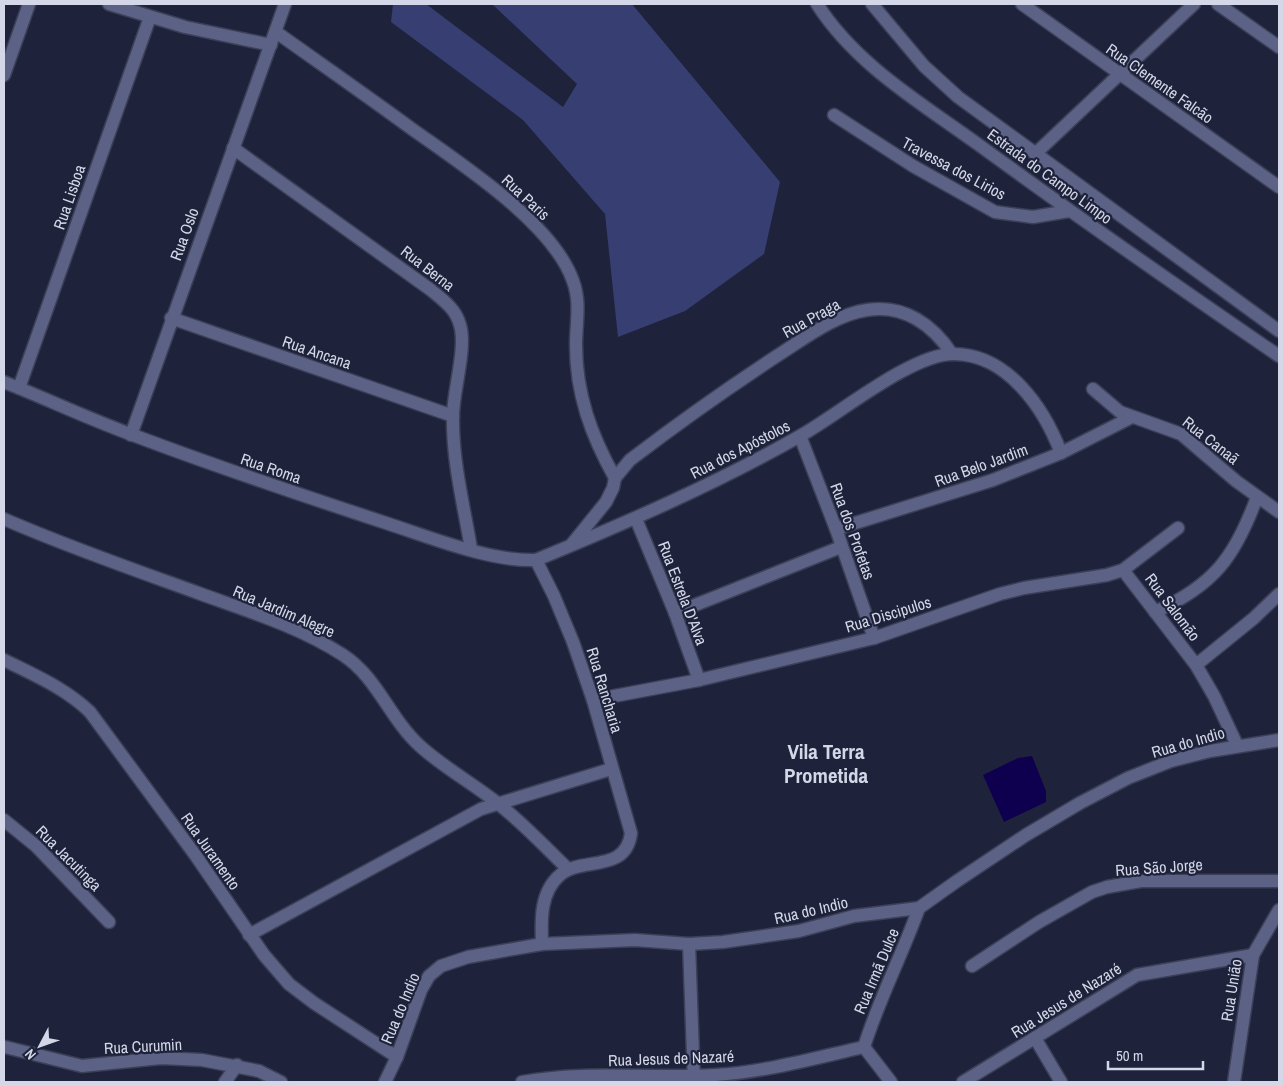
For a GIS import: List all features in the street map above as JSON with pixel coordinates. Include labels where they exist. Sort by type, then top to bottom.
[{"type":"street","points":[[4,75],[29,4]]},
{"type":"street","points":[[109,4],[150,17],[271,45]]},
{"type":"street","name":"Rua Oslo","points":[[132,435],[171,318],[286,4]]},
{"type":"street","name":"Estrada do Campo Limpo","points":[[817,4],[835,30],[871,66],[1069,211],[1279,356]]},
{"type":"street","name":"Estrada do Campo Limpo","points":[[872,4],[944,86],[1279,331]]},
{"type":"street","name":"Rua Clemente Falcão","points":[[1022,4],[1279,187]]},
{"type":"street","points":[[1035,154],[1194,4]]},
{"type":"street","points":[[1218,4],[1279,47]]},
{"type":"street","name":"Rua Lisboa","points":[[19,388],[150,17]]},
{"type":"street","name":"Rua Paris","points":[[276,32],[485,181],[518,209],[562,259],[573,280],[577,297],[576,344],[583,400],[598,447],[615,478]]},
{"type":"street","name":"Travessa dos Lirios","points":[[834,115],[906,162],[995,212],[1033,218],[1069,211]]},
{"type":"street","name":"Rua Berna","points":[[233,148],[368,243],[448,304],[461,326],[461,344],[453,416],[456,458],[471,549]]},
{"type":"street","name":"Rua Praga","points":[[615,478],[630,460],[714,397],[807,337],[846,316],[867,310],[905,313],[932,329],[952,354]]},
{"type":"street","name":"Rua Ancana","points":[[171,318],[453,416]]},
{"type":"street","points":[[952,354],[970,357],[991,365],[1015,381],[1043,414],[1061,453]]},
{"type":"street","name":"Rua dos Apóstolos","points":[[536,560],[636,518],[800,436],[898,375],[936,358],[952,354]]},
{"type":"street","name":"Rua Roma","points":[[4,382],[132,435],[253,479],[471,549],[515,560],[536,560]]},
{"type":"street","name":"Rua Canaã","points":[[1092,389],[1120,412],[1169,428],[1180,434],[1256,497],[1279,512]]},
{"type":"street","name":"Rua Belo Jardim","points":[[836,529],[952,494],[1061,453],[1132,417]]},
{"type":"street","name":"Rua dos Profetas","points":[[800,436],[836,529],[874,638]]},
{"type":"street","points":[[570,546],[606,502],[613,488],[615,478]]},
{"type":"street","points":[[1155,612],[1199,588],[1215,573],[1238,540],[1256,497]]},
{"type":"street","name":"Rua Estrela D'Alva","points":[[636,518],[675,612],[699,680]]},
{"type":"street","name":"Rua Jardim Alegre","points":[[4,519],[57,542],[239,608],[317,640],[333,649],[357,664],[407,733],[421,747],[497,802],[568,869]]},
{"type":"street","name":"Rua Discipulos","points":[[593,700],[699,680],[874,638],[1000,594],[1107,575],[1123,570],[1178,528]]},
{"type":"street","points":[[675,612],[841,546]]},
{"type":"street","name":"Rua Rancharia","points":[[536,560],[569,632],[593,700],[631,833],[627,846],[619,855],[606,862],[568,869]]},
{"type":"street","name":"Rua Salomão","points":[[1123,570],[1196,665],[1237,745]]},
{"type":"street","points":[[1196,665],[1248,624],[1279,594]]},
{"type":"street","name":"Rua Juramento","points":[[4,660],[56,686],[90,712],[196,856],[249,935],[289,984],[397,1056]]},
{"type":"street","name":"Rua do Indio","points":[[385,1082],[397,1056],[421,990],[429,976],[441,966],[468,957],[542,944],[635,940],[688,944],[723,942],[778,935],[854,916],[919,908],[1019,840],[1112,786],[1171,761],[1237,745],[1279,740]]},
{"type":"street","points":[[249,935],[456,821],[497,802],[612,769]]},
{"type":"street","name":"Rua Jacutinga","points":[[4,820],[36,846],[109,922]]},
{"type":"street","points":[[542,944],[541,916],[545,898],[551,885],[568,869]]},
{"type":"street","name":"Rua São Jorge","points":[[972,966],[1039,922],[1092,892],[1107,886],[1165,880],[1279,880]]},
{"type":"street","name":"Rua Irmã Dulce","points":[[864,1047],[874,1016],[897,967],[919,908]]},
{"type":"street","name":"Rua União","points":[[1234,1082],[1253,955],[1279,910]]},
{"type":"street","points":[[688,944],[694,1079]]},
{"type":"street","name":"Rua Jesus de Nazaré","points":[[963,1082],[1137,975],[1253,955]]},
{"type":"street","points":[[1035,1038],[1061,1082]]},
{"type":"street","name":"Rua Curumin","points":[[5,1047],[82,1066],[161,1058],[237,1065],[259,1071],[281,1082]]},
{"type":"street","points":[[864,1047],[890,1082]]},
{"type":"street","name":"Rua Jesus de Nazaré","points":[[522,1082],[552,1077],[694,1079],[743,1072],[864,1047]]},
{"type":"street","points":[[225,1082],[237,1065]]},
{"type":"shaded area","points":[[393,4],[426,4],[563,107],[577,84],[492,4],[632,4],[780,182],[764,254],[685,311],[618,337],[605,214],[523,120],[391,22]]},
{"type":"shaded area","points":[[1032,756],[1046,791],[1046,802],[1004,822],[983,775],[1018,758]]},
{"type":"district","name":"Vila Terra Prometida","points":[[826,764]]}]
